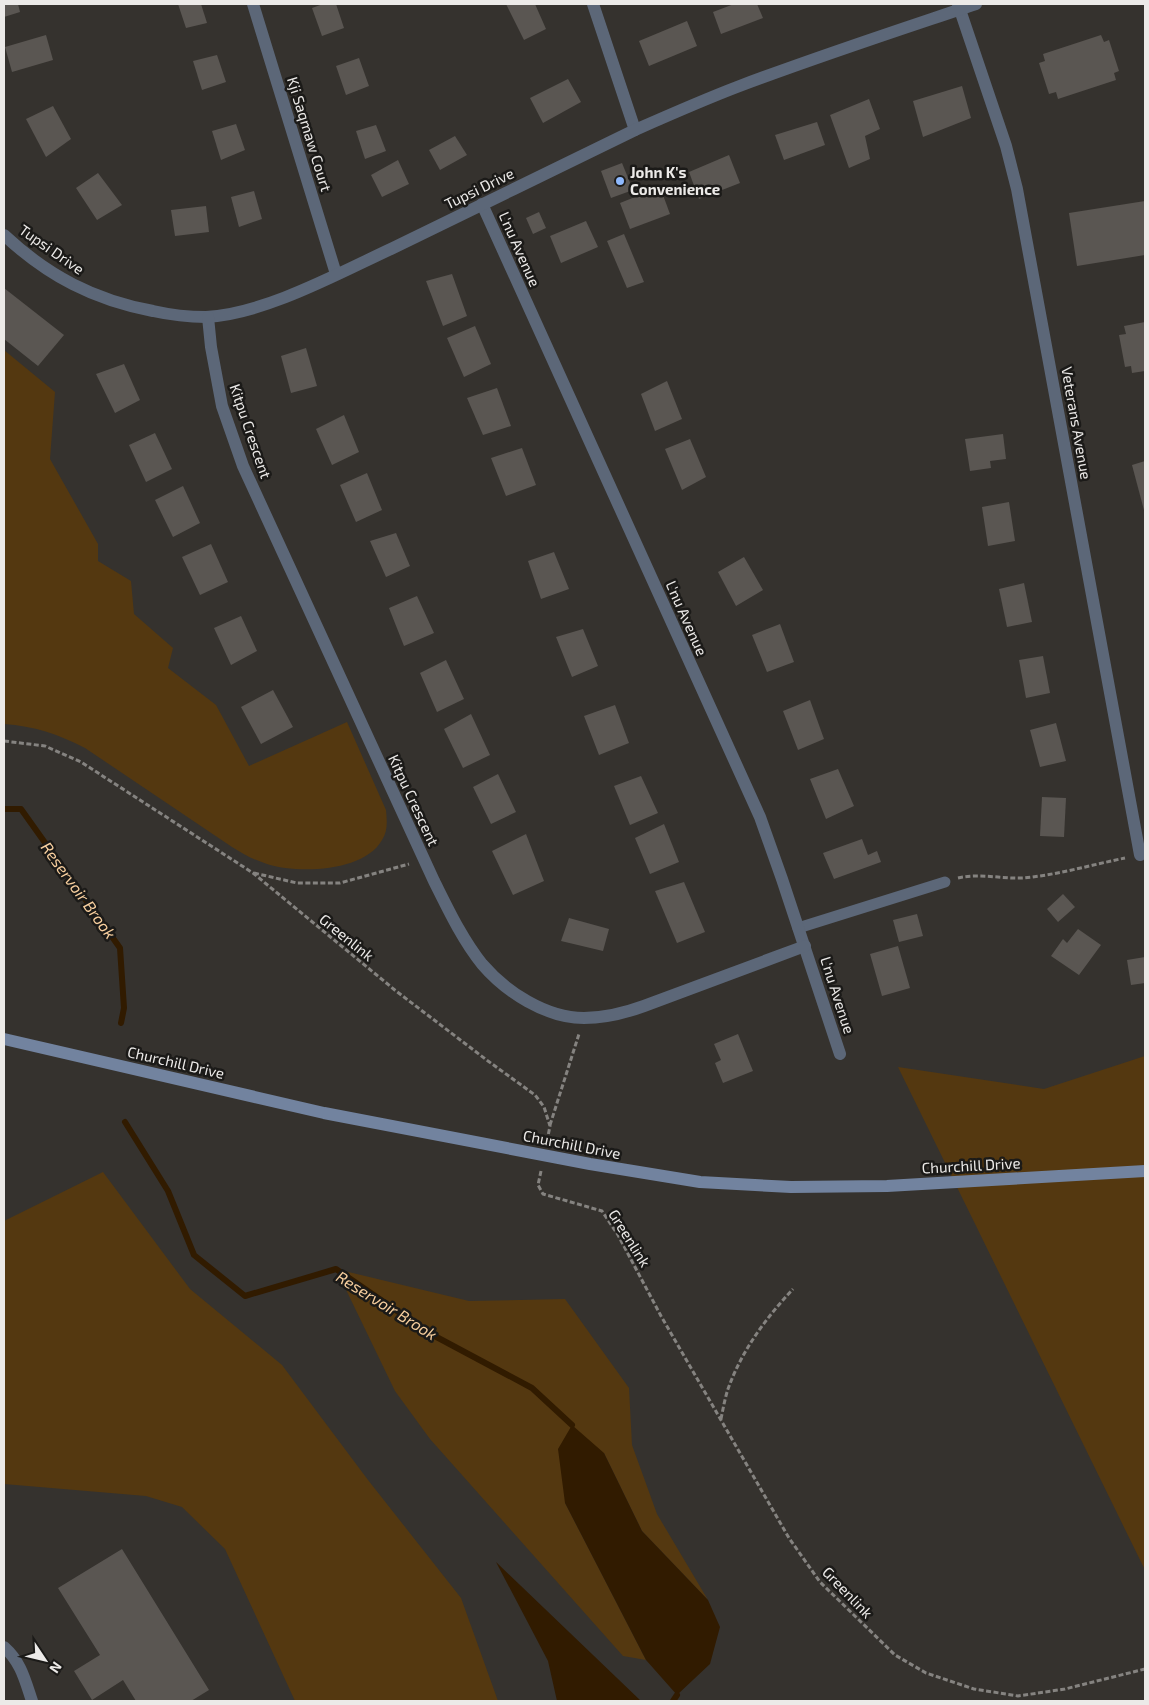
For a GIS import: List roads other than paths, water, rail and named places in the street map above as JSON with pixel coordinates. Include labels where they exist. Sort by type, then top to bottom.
[{"type":"main road","name":"Churchill Drive","points":[[4,1039],[324,1113],[544,1156],[677,1179],[742,1186],[887,1186],[1145,1171]]},
{"type":"street","name":"Kji Saqmaw Court","points":[[253,4],[336,274]]},
{"type":"street","points":[[594,4],[635,130]]},
{"type":"street","name":"Tupsi Drive","points":[[4,235],[39,264],[69,283],[115,303],[186,317],[208,317],[243,310],[268,303],[336,274],[635,130],[737,87],[959,6],[976,4]]},
{"type":"street","name":"Veterans Avenue","points":[[959,6],[999,124],[1017,189],[1140,855]]},
{"type":"street","name":"L'nu Avenue","points":[[482,204],[760,817],[840,1054]]},
{"type":"street","name":"Kitpu Crescent","points":[[208,317],[211,348],[222,406],[243,466],[434,881],[465,938],[492,974],[506,986],[534,1004],[566,1016],[584,1018],[624,1013],[805,946]]},
{"type":"street","points":[[4,1647],[18,1663],[32,1701]]},
{"type":"lane","points":[[798,928],[945,882]]},
{"type":"waterway","name":"Reservoir Brook","points":[[4,809],[21,809],[120,948],[124,1008],[121,1023]]},
{"type":"waterway","name":"Reservoir Brook","points":[[125,1122],[168,1191],[194,1255],[245,1296],[336,1269],[429,1333],[532,1388],[572,1425]]},
{"type":"waterway","name":"Reservoir Brook","points":[[673,1701],[677,1695]]},
{"type":"place","name":"John K's Convenience","points":[[620,181]]}]
